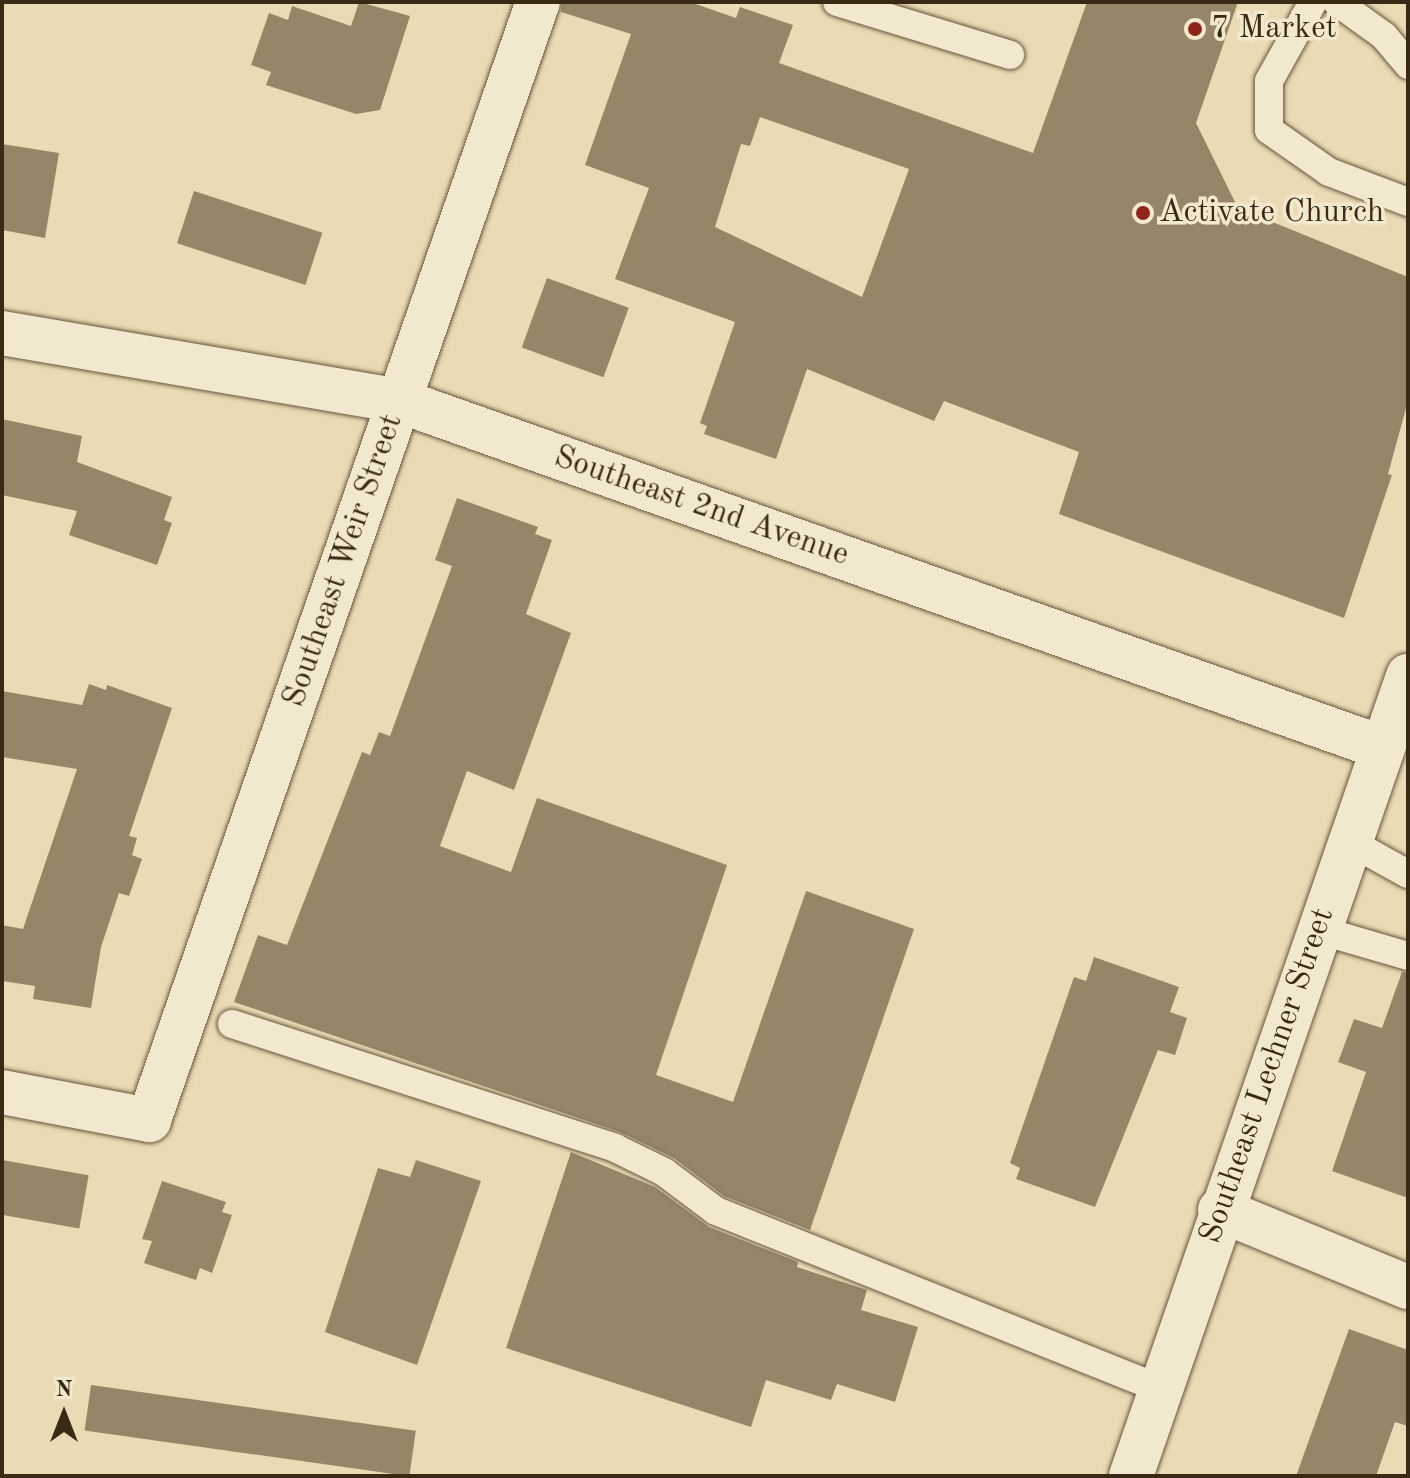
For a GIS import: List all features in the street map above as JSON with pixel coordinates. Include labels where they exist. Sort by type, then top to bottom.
[{"type":"street","name":"Southeast Weir Street","points":[[2,1092],[149,1120],[538,2]]},
{"type":"street","name":"Southeast 2nd Avenue","points":[[2,333],[400,401],[1383,748]]},
{"type":"street","name":"Southeast Lechner Street","points":[[1131,1476],[1220,1210],[1408,676]]},
{"type":"street","points":[[1220,1210],[1408,1287]]},
{"type":"lane","points":[[837,2],[1010,55]]},
{"type":"lane","points":[[1313,2],[1269,81],[1269,130],[1329,172],[1408,202]]},
{"type":"lane","points":[[1337,2],[1384,36],[1408,65]]},
{"type":"lane","points":[[1350,842],[1408,874]]},
{"type":"lane","points":[[1319,930],[1408,956]]},
{"type":"lane","points":[[232,1024],[615,1148],[664,1172],[716,1211],[1162,1389]]},
{"type":"building","points":[[359,2],[410,16],[380,110],[356,114],[266,85],[271,72],[251,65],[269,13],[288,20],[292,6],[351,26]]},
{"type":"building","points":[[562,2],[690,2],[736,18],[740,7],[793,25],[779,63],[1033,153],[1087,2],[1238,2],[1196,123],[1238,208],[1408,277],[1408,401],[1388,474],[1392,475],[1344,618],[1059,514],[1079,452],[944,401],[934,421],[807,369],[776,459],[704,434],[707,426],[700,423],[735,322],[615,279],[649,188],[585,165],[631,34],[561,12]],"holes":[[[760,117],[909,169],[862,297],[715,227],[741,144],[750,146]]]},
{"type":"building","points":[[2,144],[59,153],[45,238],[2,230]]},
{"type":"building","points":[[194,191],[322,233],[305,285],[177,243]]},
{"type":"building","points":[[547,278],[629,308],[603,377],[522,348]]},
{"type":"building","points":[[2,419],[82,436],[77,462],[172,497],[164,520],[172,523],[157,565],[69,535],[77,511],[2,495]]},
{"type":"building","points":[[457,498],[538,527],[535,534],[552,540],[526,614],[571,633],[514,790],[467,771],[440,846],[511,872],[537,798],[727,865],[656,1075],[733,1102],[806,891],[914,929],[810,1230],[724,1196],[674,1158],[620,1132],[234,1002],[258,935],[287,945],[362,752],[370,755],[379,732],[390,736],[452,566],[435,560]]},
{"type":"building","points":[[89,684],[106,690],[107,685],[172,708],[129,836],[137,838],[132,855],[142,859],[129,896],[119,893],[101,947],[91,1008],[33,999],[35,986],[2,981],[2,925],[23,929],[77,769],[2,757],[2,691],[82,705]]},
{"type":"building","points":[[1094,957],[1179,987],[1170,1012],[1187,1018],[1175,1055],[1158,1050],[1095,1207],[1016,1179],[1020,1168],[1010,1163],[1074,977],[1086,981]]},
{"type":"building","points":[[1402,972],[1408,973],[1408,1198],[1332,1171],[1366,1072],[1338,1062],[1354,1019],[1382,1028]]},
{"type":"building","points":[[571,1152],[655,1187],[709,1227],[798,1262],[797,1267],[867,1290],[861,1310],[918,1327],[895,1402],[837,1384],[831,1400],[766,1380],[751,1427],[506,1348]]},
{"type":"building","points":[[2,1160],[89,1175],[79,1228],[2,1215]]},
{"type":"building","points":[[416,1160],[481,1181],[417,1365],[325,1332],[378,1168],[410,1177]]},
{"type":"building","points":[[162,1181],[226,1202],[222,1212],[232,1215],[212,1273],[200,1268],[196,1280],[144,1263],[152,1241],[142,1239]]},
{"type":"building","points":[[1349,1329],[1408,1350],[1408,1426],[1395,1422],[1376,1476],[1296,1476]]},
{"type":"building","points":[[91,1385],[416,1431],[408,1476],[85,1431]]},
{"type":"place","name":"7 Market","points":[[1195,29]]},
{"type":"place","name":"Activate Church","points":[[1143,213]]}]
